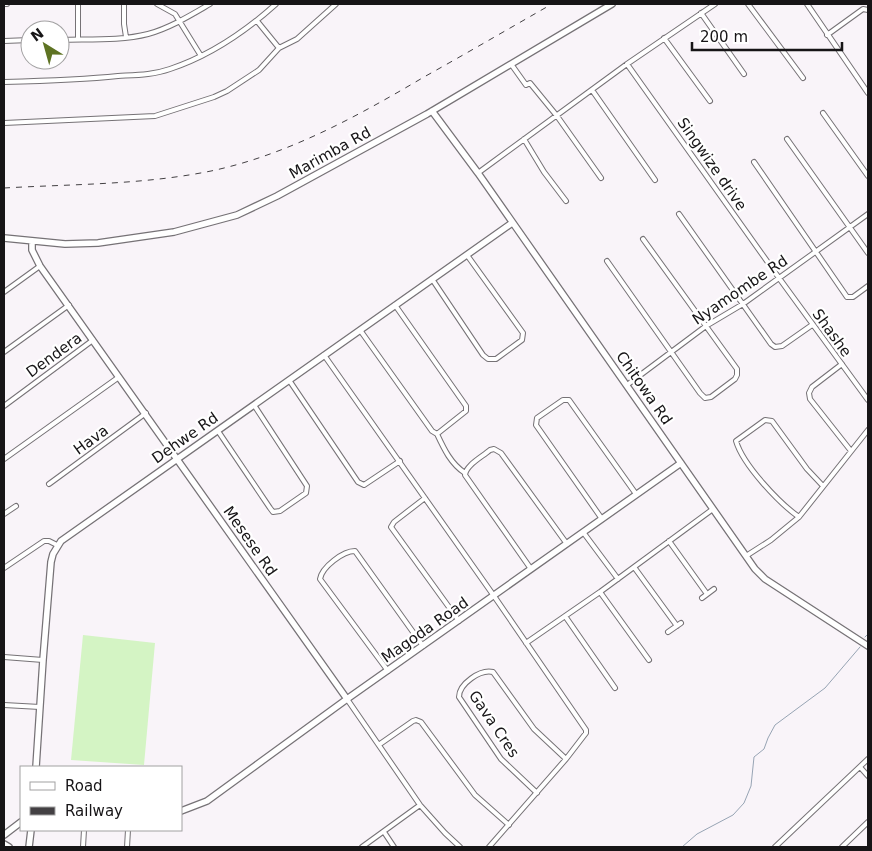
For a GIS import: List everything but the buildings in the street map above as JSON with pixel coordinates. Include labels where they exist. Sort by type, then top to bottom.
[{"type":"street","points":[[78,4],[78,39]]},
{"type":"street","points":[[124,4],[126,37]]},
{"type":"street","points":[[157,4],[175,14],[201,56]]},
{"type":"street","points":[[70,39],[148,34],[180,21],[210,4]]},
{"type":"street","points":[[4,82],[147,74],[169,69],[201,56],[257,21],[276,4]]},
{"type":"street","points":[[4,123],[165,114],[227,91],[259,70],[279,48],[296,38],[336,4]]},
{"type":"street","name":"Marimba Rd","points":[[4,238],[74,245],[128,240],[174,232],[237,214],[278,196],[432,111],[612,4]]},
{"type":"street","points":[[478,173],[627,64],[715,4]]},
{"type":"street","points":[[748,4],[803,78]]},
{"type":"street","points":[[807,4],[868,93]]},
{"type":"street","points":[[827,35],[864,9],[868,10]]},
{"type":"street","points":[[701,13],[744,74]]},
{"type":"street","points":[[257,21],[279,48]]},
{"type":"street","points":[[664,38],[710,101]]},
{"type":"street","points":[[4,41],[20,40]]},
{"type":"street","points":[[512,64],[526,85],[530,83],[556,116],[600,178]]},
{"type":"street","name":"Singwize drive","points":[[627,64],[779,278]]},
{"type":"street","points":[[592,90],[655,180]]},
{"type":"street","name":"Chitowa Rd","points":[[432,111],[478,173],[746,556],[765,579],[868,646]]},
{"type":"street","points":[[823,113],[868,176]]},
{"type":"street","points":[[787,138],[868,253]]},
{"type":"street","points":[[524,139],[544,172],[566,201]]},
{"type":"street","points":[[754,162],[847,297],[853,297],[868,286]]},
{"type":"street","points":[[679,214],[771,344],[775,347],[782,346],[812,325]]},
{"type":"street","name":"Nyamombe Rd","points":[[626,385],[706,326],[742,304],[868,214]]},
{"type":"street","name":"Dehwe Rd","points":[[57,546],[65,537],[512,223]]},
{"type":"street","points":[[607,261],[704,398],[711,397],[732,382],[737,375],[737,370],[643,239]]},
{"type":"street","name":"Mesese Rd","points":[[32,242],[32,250],[40,266],[380,744],[420,805],[460,847]]},
{"type":"street","points":[[432,279],[483,355],[489,360],[496,359],[522,340],[523,333],[467,255]]},
{"type":"street","points":[[4,292],[40,266]]},
{"type":"street","name":"Shashe","points":[[779,278],[868,400]]},
{"type":"street","points":[[395,305],[467,407],[466,411],[437,434]]},
{"type":"street","points":[[4,352],[68,306]]},
{"type":"street","points":[[360,330],[430,429],[437,434],[449,457],[465,473],[465,476],[531,570]]},
{"type":"street","name":"Dendera","points":[[4,406],[93,340]]},
{"type":"street","points":[[324,355],[400,461],[586,731],[566,759],[489,847]]},
{"type":"street","points":[[842,364],[812,386],[809,394],[810,399],[851,451]]},
{"type":"street","points":[[4,459],[119,377]]},
{"type":"street","points":[[289,380],[360,484],[364,485],[400,461]]},
{"type":"street","points":[[602,519],[536,425],[537,418],[563,400],[569,400],[636,494]]},
{"type":"street","points":[[218,430],[273,512],[278,512],[286,507],[306,493],[307,486],[254,405]]},
{"type":"street","name":"Hava","points":[[49,484],[146,413]]},
{"type":"street","points":[[799,517],[777,500],[752,469],[736,441],[765,420],[770,420],[776,425],[807,469],[823,486]]},
{"type":"street","points":[[746,556],[771,540],[799,517],[868,430]]},
{"type":"street","points":[[465,473],[471,465],[490,450],[497,450],[567,544]]},
{"type":"street","name":"Magoda Road","points":[[182,811],[207,801],[681,463]]},
{"type":"street","points":[[425,498],[394,522],[391,527],[459,621]]},
{"type":"street","points":[[4,514],[16,506]]},
{"type":"street","points":[[526,643],[714,509]]},
{"type":"street","points":[[583,532],[618,579]]},
{"type":"street","points":[[4,568],[44,541],[57,546],[51,562],[36,766]]},
{"type":"street","points":[[669,541],[707,594]]},
{"type":"street","points":[[388,671],[320,579],[324,570],[345,554],[355,551],[423,646]]},
{"type":"street","points":[[634,567],[677,626]]},
{"type":"street","points":[[702,598],[714,589]]},
{"type":"street","points":[[600,592],[649,660]]},
{"type":"street","points":[[565,616],[615,688]]},
{"type":"street","points":[[668,632],[681,623]]},
{"type":"street","points":[[4,657],[43,660]]},
{"type":"street","name":"Gava Cres","points":[[537,793],[508,767],[489,742],[459,697],[462,688],[482,672],[493,672],[534,729],[566,759]]},
{"type":"street","points":[[4,705],[40,707]]},
{"type":"street","points":[[380,744],[413,721],[422,722],[475,795],[509,826]]},
{"type":"street","points":[[775,847],[868,759]]},
{"type":"street","points":[[860,767],[868,776]]},
{"type":"street","points":[[362,847],[420,805]]},
{"type":"street","points":[[842,847],[868,822]]},
{"type":"street","points":[[4,835],[20,823]]},
{"type":"street","points":[[29,847],[30,831]]},
{"type":"street","points":[[83,847],[84,831]]},
{"type":"street","points":[[127,847],[128,831]]},
{"type":"street","points":[[384,832],[394,847]]},
{"type":"street","points":[[4,844],[9,847]]},
{"type":"green space","points":[[83,635],[155,643],[144,765],[71,760]]},
{"type":"waterway","points":[[865,637],[868,634]]},
{"type":"waterway","points":[[682,847],[697,834],[733,815],[744,803],[751,786],[754,757],[764,749],[775,725],[825,688],[860,647]]},
{"type":"railway","points":[[4,188],[108,183],[185,176],[239,164],[267,155],[294,145],[348,120],[552,4]]}]
